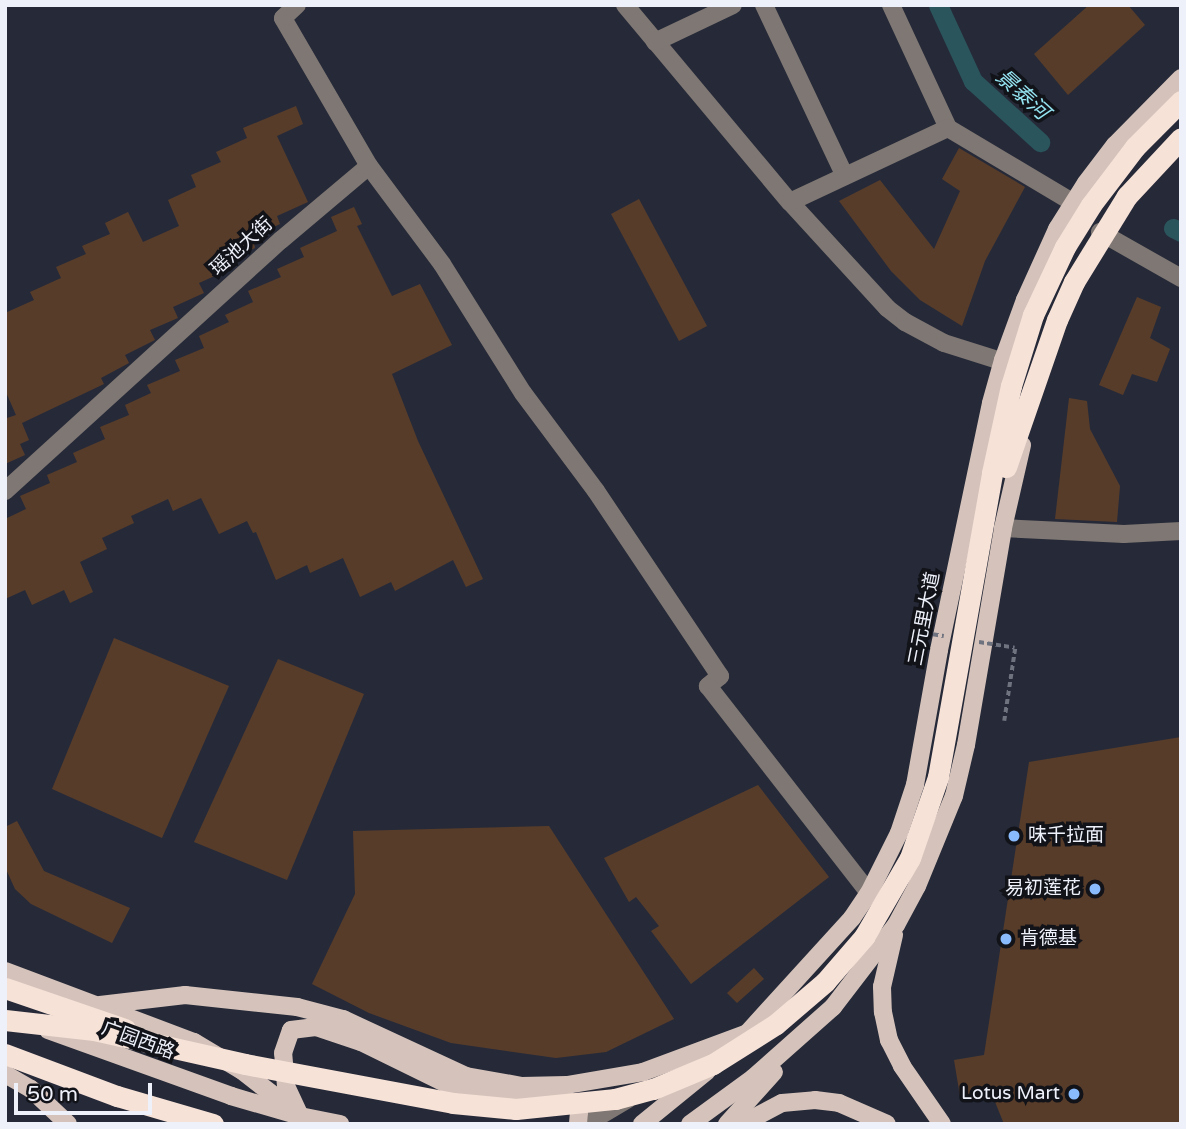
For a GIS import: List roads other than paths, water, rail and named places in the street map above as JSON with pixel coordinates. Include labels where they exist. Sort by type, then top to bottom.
[{"type":"highway","points":[[5,1020],[94,1030],[453,1103],[542,1108],[615,1099],[653,1089],[713,1063],[755,1039],[802,1003],[846,960],[873,925],[906,867],[921,832],[940,766],[970,593],[1012,386],[1044,289],[1065,247],[1105,185],[1152,128],[1181,100]]},
{"type":"highway","points":[[970,593],[1010,454],[1065,300],[1094,246],[1127,195],[1181,138]]},
{"type":"highway","points":[[7,974],[204,1054]]},
{"type":"highway","points":[[5,1054],[166,1117],[213,1124]]},
{"type":"main road","name":"三元里大道","points":[[642,1124],[748,1033],[835,939],[869,893],[900,833],[915,785],[968,508],[1003,360],[1043,257],[1072,202],[1115,145],[1181,78]]},
{"type":"main road","points":[[727,1124],[833,1007],[896,925],[938,840],[954,796],[969,731],[1003,528],[1038,384],[1061,318],[1100,232],[1130,187],[1181,131]]},
{"type":"main road","points":[[896,925],[883,987],[883,1012],[889,1040],[902,1066],[942,1124]]},
{"type":"main road","points":[[7,974],[100,1005],[215,1053],[300,1116]]},
{"type":"main road","points":[[100,1005],[185,995],[220,996],[297,1007],[344,1020],[466,1076],[522,1086],[567,1085],[643,1072],[748,1033]]},
{"type":"main road","points":[[690,1124],[783,1054],[833,1007]]},
{"type":"main road","name":"广园西路","points":[[5,1013],[170,1075],[300,1116],[340,1124]]},
{"type":"main road","points":[[300,1116],[286,1086],[283,1053],[291,1030],[316,1027],[361,1042],[455,1088],[494,1097],[562,1098],[575,1104],[579,1112],[578,1124]]},
{"type":"main road","points":[[5,1063],[166,1117],[198,1124]]},
{"type":"main road","points":[[5,1074],[31,1089],[68,1124]]},
{"type":"main road","points":[[742,1124],[782,1103],[815,1100],[839,1103],[887,1124]]},
{"type":"street","points":[[297,5],[283,18],[369,166],[442,264],[523,393],[596,491],[720,676],[708,686],[869,893]]},
{"type":"street","points":[[625,5],[790,202],[869,291],[905,322],[944,343],[1018,366],[1038,384]]},
{"type":"street","points":[[655,41],[733,5]]},
{"type":"street","points":[[764,5],[845,176]]},
{"type":"street","points":[[891,5],[948,128],[1072,202]]},
{"type":"street","points":[[790,202],[948,128]]},
{"type":"street","name":"瑶池大街","points":[[5,491],[281,240],[369,166]]},
{"type":"street","points":[[1100,232],[1181,278]]},
{"type":"street","points":[[1003,528],[1124,534],[1181,531]]},
{"type":"street","points":[[586,1124],[748,1033]]},
{"type":"waterway","name":"景泰河","points":[[938,5],[973,81],[1040,142]]},
{"type":"waterway","name":"景泰河","points":[[1173,228],[1181,232]]},
{"type":"place","name":"味千拉面","points":[[1014,836]]},
{"type":"place","name":"易初莲花","points":[[1095,889]]},
{"type":"place","name":"肯德基","points":[[1006,939]]},
{"type":"place","name":"Lotus Mart","points":[[1074,1094]]}]
